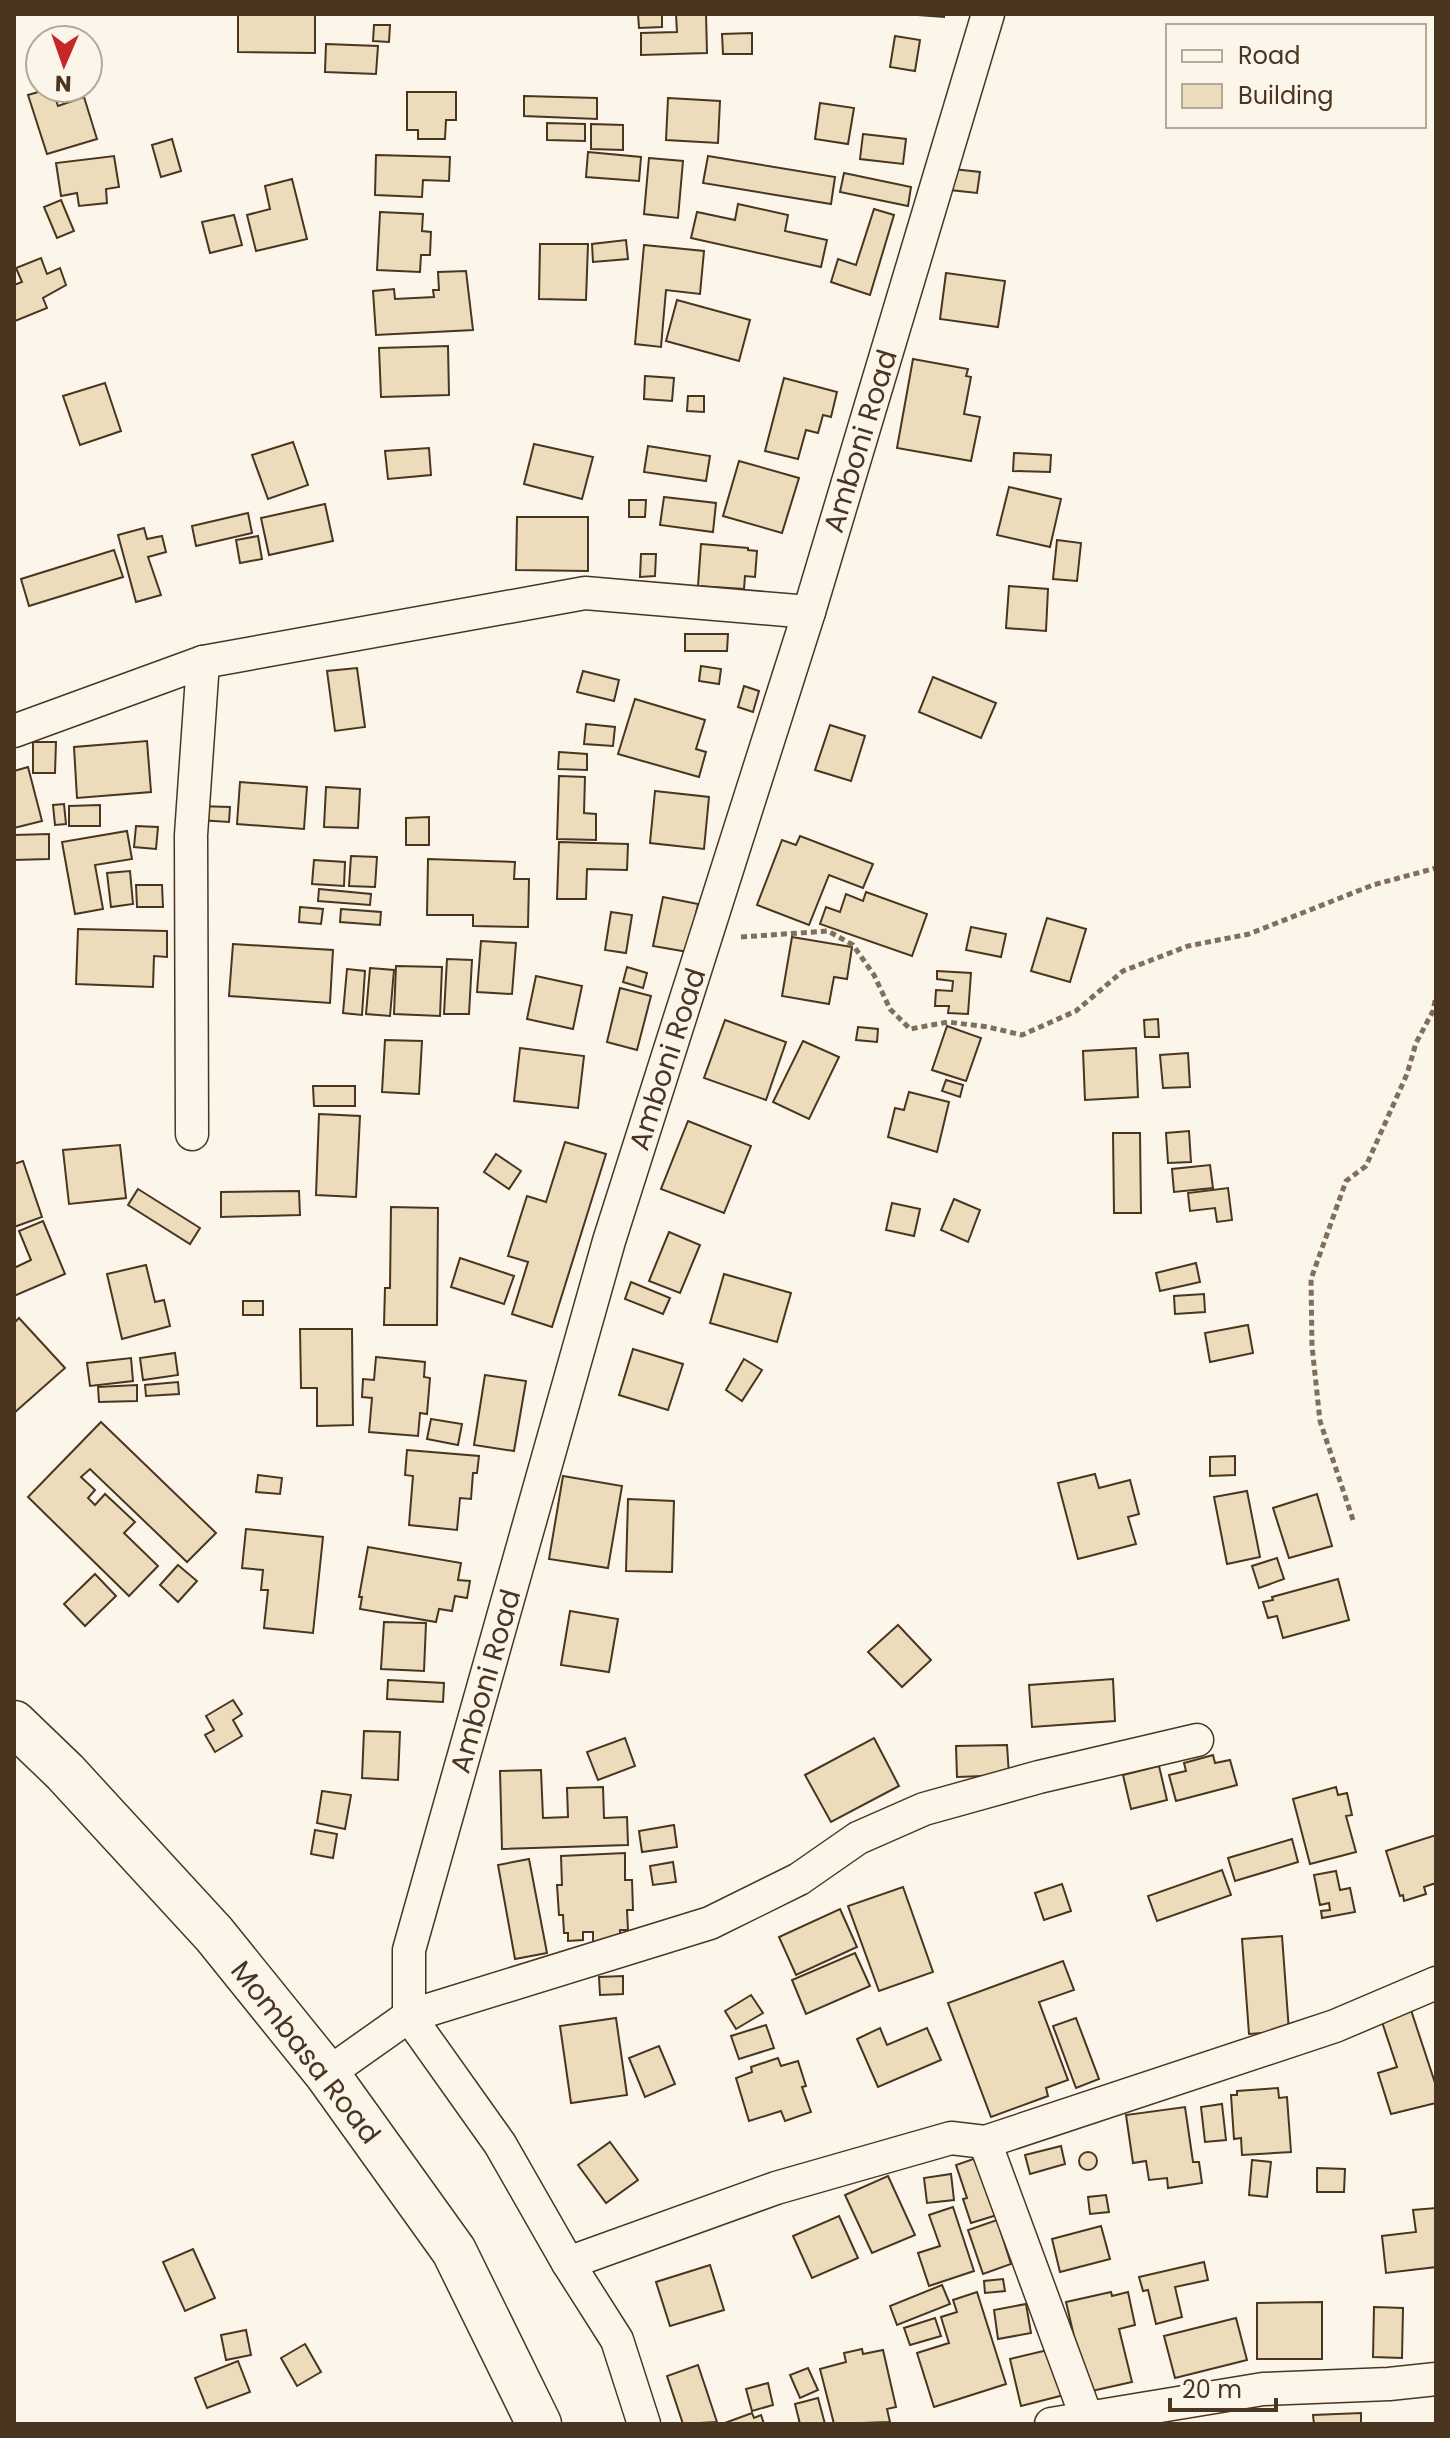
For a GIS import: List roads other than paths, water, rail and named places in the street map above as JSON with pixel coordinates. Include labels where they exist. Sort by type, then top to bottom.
[{"type":"highway","name":"Mombasa Road","points":[[14,1723],[65,1772],[214,1934],[327,2074],[454,2251],[539,2424]]},
{"type":"street","name":"Amboni Road","points":[[409,2016],[409,1950],[609,1241],[809,612],[988,14]]},
{"type":"street","points":[[14,731],[203,662],[585,593],[809,612]]},
{"type":"street","points":[[192,1134],[191,835],[203,662]]},
{"type":"street","points":[[327,2074],[409,2016],[710,1923],[799,1879],[858,1838],[924,1809],[1039,1777],[1197,1740]]},
{"type":"street","points":[[568,2263],[791,2183],[951,2138],[985,2142],[1335,2026],[1436,1983]]},
{"type":"street","points":[[409,2016],[500,2144],[568,2263],[617,2340],[644,2424]]},
{"type":"street","points":[[985,2142],[1087,2420]]},
{"type":"street","points":[[1051,2424],[1263,2389],[1436,2379]]}]
